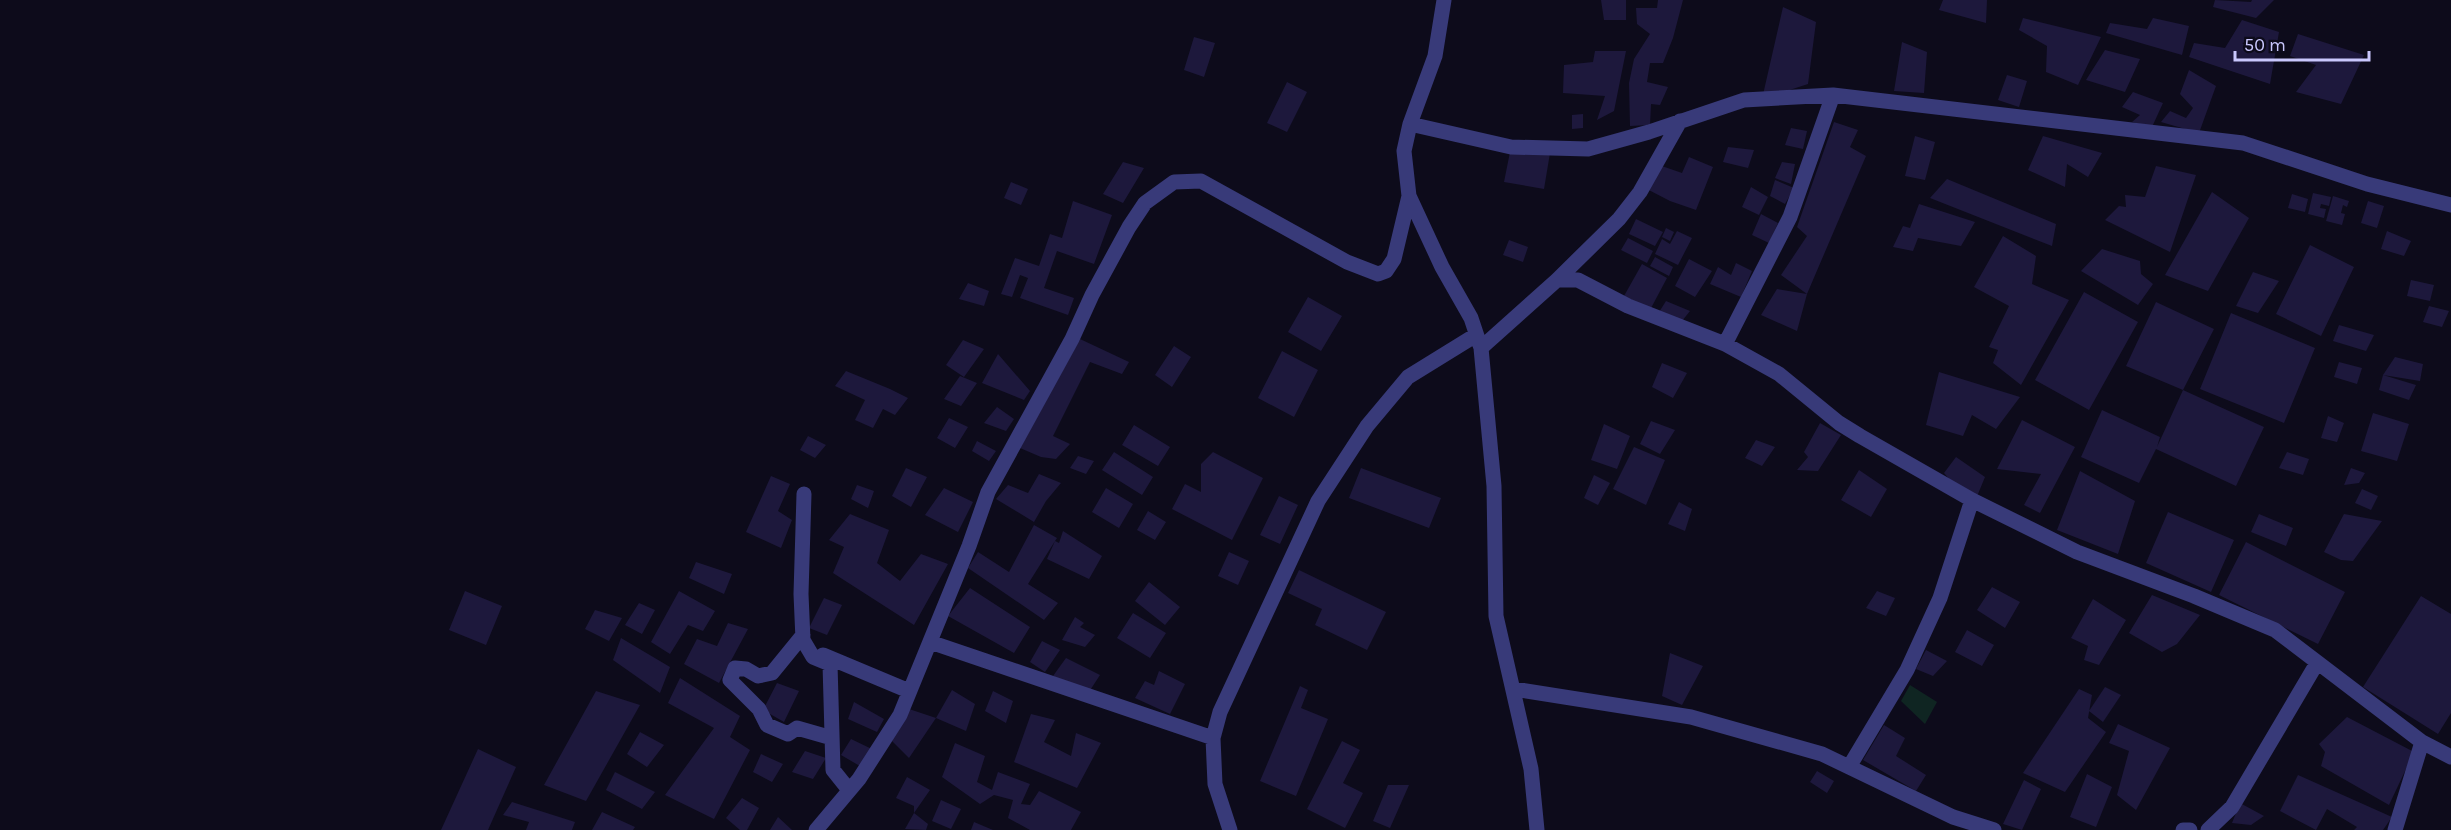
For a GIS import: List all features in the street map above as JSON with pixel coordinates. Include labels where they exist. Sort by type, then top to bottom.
[{"type":"street","points":[[816,830],[849,790],[900,715],[988,492],[1072,339],[1092,295],[1145,203],[1174,182],[1201,181],[1347,262],[1378,274],[1386,271],[1394,259],[1409,196],[1404,152],[1410,124],[1435,56],[1444,0]]},
{"type":"street","points":[[1410,124],[1511,147],[1588,149],[1744,100],[1833,95],[2243,143],[2367,184],[2451,205]]},
{"type":"street","points":[[1725,344],[1790,217],[1833,95]]},
{"type":"street","points":[[1230,830],[1215,784],[1213,738],[1220,712],[1318,501],[1367,426],[1408,377],[1479,342],[1557,280],[1626,210],[1643,187],[1680,121]]},
{"type":"street","points":[[1409,196],[1471,318],[1479,342],[1494,486],[1496,616],[1531,769],[1537,830]]},
{"type":"street","points":[[1557,280],[1578,280],[1628,306],[1725,344],[1779,374],[1839,423],[1860,436],[1972,500],[2077,552],[2194,596],[2275,630],[2422,742],[2451,757]]},
{"type":"street","points":[[804,494],[801,594],[806,642],[813,657],[830,664],[832,770],[849,790]]},
{"type":"street","points":[[1849,767],[1907,670],[1935,608],[1972,500]]},
{"type":"street","points":[[806,642],[909,691]]},
{"type":"street","points":[[806,642],[772,673],[758,676],[746,669],[735,668],[730,680],[759,709],[767,725],[788,734],[797,728],[832,738]]},
{"type":"street","points":[[930,642],[1213,738]]},
{"type":"street","points":[[2208,830],[2232,807],[2317,663]]},
{"type":"street","points":[[1514,689],[1690,717],[1822,754],[1953,818],[1992,830]]},
{"type":"street","points":[[2397,829],[2422,742]]},
{"type":"street","points":[[2183,830],[2190,830]]},
{"type":"green space","points":[[1910,685],[1937,702],[1925,724],[1901,701]]},
{"type":"building","points":[[1601,0],[1626,0],[1626,20],[1604,20]]},
{"type":"building","points":[[1658,0],[1683,0],[1673,38],[1663,63],[1650,63],[1647,82],[1668,87],[1660,105],[1651,104],[1650,125],[1630,126],[1629,83],[1634,59],[1650,34],[1637,24],[1636,8],[1657,8]]},
{"type":"building","points":[[1943,0],[1987,0],[1986,23],[1939,10]]},
{"type":"building","points":[[2215,0],[2251,2],[2252,0],[2274,0],[2256,18],[2213,7]]},
{"type":"building","points":[[1783,7],[1816,22],[1808,84],[1762,99]]},
{"type":"building","points":[[2023,18],[2101,37],[2078,85],[2046,72],[2047,46],[2019,30]]},
{"type":"building","points":[[2153,18],[2189,26],[2182,55],[2106,33],[2110,23],[2147,29]]},
{"type":"building","points":[[2242,20],[2279,32],[2270,84],[2189,57],[2194,43],[2225,48]]},
{"type":"building","points":[[2298,34],[2364,55],[2341,104],[2296,92],[2316,65],[2290,56]]},
{"type":"building","points":[[1194,37],[1215,43],[1204,77],[1184,70]]},
{"type":"building","points":[[1902,42],[1927,52],[1924,93],[1894,91]]},
{"type":"building","points":[[2105,50],[2140,59],[2125,92],[2086,80]]},
{"type":"building","points":[[1595,51],[1626,51],[1614,111],[1597,120],[1605,96],[1563,93],[1564,65],[1593,62]]},
{"type":"building","points":[[2189,70],[2216,86],[2199,133],[2161,122],[2170,111],[2186,118],[2193,108],[2180,94]]},
{"type":"building","points":[[2007,75],[2027,81],[2019,107],[1998,100]]},
{"type":"building","points":[[1287,82],[1307,92],[1287,132],[1267,123]]},
{"type":"building","points":[[2133,92],[2163,103],[2152,127],[2132,122],[2140,115],[2122,107]]},
{"type":"building","points":[[1583,114],[1583,128],[1572,129],[1572,115]]},
{"type":"building","points":[[1834,122],[1858,130],[1850,147],[1866,156],[1807,294],[1781,275],[1807,236],[1797,227]]},
{"type":"building","points":[[1791,128],[1807,131],[1803,149],[1785,145]]},
{"type":"building","points":[[1915,136],[1935,142],[1925,180],[1905,176]]},
{"type":"building","points":[[2043,136],[2102,153],[2088,177],[2067,164],[2065,187],[2028,170]]},
{"type":"building","points":[[1511,147],[1550,153],[1544,189],[1504,182]]},
{"type":"building","points":[[1728,147],[1754,150],[1748,168],[1723,162]]},
{"type":"building","points":[[1689,157],[1713,167],[1696,210],[1670,201],[1643,187],[1656,164],[1682,173]]},
{"type":"building","points":[[1123,162],[1144,168],[1123,203],[1103,194]]},
{"type":"building","points":[[1782,162],[1795,164],[1791,184],[1775,178]]},
{"type":"building","points":[[2156,166],[2196,175],[2170,252],[2105,220],[2119,206],[2126,207],[2125,195],[2145,197]]},
{"type":"building","points":[[1947,179],[2056,224],[2052,246],[1930,198]]},
{"type":"building","points":[[1775,180],[1794,188],[1785,204],[1770,196]]},
{"type":"building","points":[[1011,182],[1028,189],[1021,205],[1004,198]]},
{"type":"building","points":[[1751,187],[1768,197],[1759,215],[1742,207]]},
{"type":"building","points":[[2212,192],[2249,218],[2208,291],[2165,275]]},
{"type":"building","points":[[2313,193],[2331,197],[2329,206],[2321,204],[2320,208],[2326,209],[2324,218],[2308,214]]},
{"type":"building","points":[[2292,194],[2308,199],[2305,212],[2288,208]]},
{"type":"building","points":[[2333,196],[2349,201],[2347,207],[2343,205],[2341,213],[2345,214],[2342,225],[2326,221]]},
{"type":"building","points":[[1073,201],[1112,215],[1094,264],[1057,251],[1044,288],[1074,298],[1068,315],[1020,298],[1028,278],[1020,275],[1012,297],[1001,294],[1015,258],[1039,266],[1050,234],[1062,238]]},
{"type":"building","points":[[2368,201],[2384,206],[2377,228],[2361,223]]},
{"type":"building","points":[[1919,204],[1975,222],[1961,246],[1918,238],[1913,251],[1893,247],[1903,226],[1910,228]]},
{"type":"building","points":[[1761,214],[1778,223],[1769,243],[1752,235]]},
{"type":"building","points":[[1636,219],[1663,232],[1655,246],[1629,234]]},
{"type":"building","points":[[1666,228],[1674,232],[1670,241],[1662,237]]},
{"type":"building","points":[[1677,231],[1692,238],[1678,265],[1655,254],[1662,239],[1670,244]]},
{"type":"building","points":[[2387,231],[2411,241],[2404,256],[2381,249]]},
{"type":"building","points":[[2003,236],[2036,256],[2032,284],[2069,300],[2021,385],[1993,363],[1998,350],[1989,347],[2009,306],[1974,287]]},
{"type":"building","points":[[1628,238],[1653,251],[1647,263],[1621,250]]},
{"type":"building","points":[[1509,240],[1528,247],[1523,262],[1503,255]]},
{"type":"building","points":[[2310,245],[2354,267],[2321,336],[2276,314]]},
{"type":"building","points":[[2102,249],[2140,261],[2141,274],[2153,284],[2138,305],[2081,271]]},
{"type":"building","points":[[1655,257],[1673,267],[1669,276],[1650,266]]},
{"type":"building","points":[[1689,259],[1712,271],[1695,297],[1675,286]]},
{"type":"building","points":[[1736,263],[1752,271],[1741,297],[1710,284],[1718,267],[1731,275]]},
{"type":"building","points":[[1642,264],[1667,278],[1650,310],[1624,296]]},
{"type":"building","points":[[2253,272],[2279,281],[2258,313],[2236,306]]},
{"type":"building","points":[[2411,280],[2434,285],[2430,301],[2407,296]]},
{"type":"building","points":[[968,283],[989,291],[984,306],[959,299]]},
{"type":"building","points":[[1777,289],[1807,294],[1797,331],[1761,315]]},
{"type":"building","points":[[2084,292],[2138,322],[2089,410],[2035,380]]},
{"type":"building","points":[[1308,297],[1342,316],[1321,351],[1288,332]]},
{"type":"building","points":[[1666,301],[1690,311],[1678,326],[1656,317]]},
{"type":"building","points":[[2156,302],[2214,329],[2183,390],[2126,366]]},
{"type":"building","points":[[2429,306],[2449,311],[2442,327],[2423,322]]},
{"type":"building","points":[[2231,313],[2315,348],[2284,423],[2200,389]]},
{"type":"building","points":[[2339,325],[2374,335],[2366,351],[2333,341]]},
{"type":"building","points":[[1080,339],[1129,362],[1122,374],[1090,362],[1053,436],[1070,444],[1056,459],[1041,457],[1020,448]]},
{"type":"building","points":[[963,340],[984,349],[964,377],[946,365]]},
{"type":"building","points":[[1174,346],[1191,357],[1172,387],[1155,375]]},
{"type":"building","points":[[1282,351],[1318,370],[1294,417],[1258,398]]},
{"type":"building","points":[[998,354],[1030,391],[1024,400],[982,383]]},
{"type":"building","points":[[2395,357],[2423,364],[2420,381],[2383,375]]},
{"type":"building","points":[[2339,362],[2362,368],[2357,384],[2334,377]]},
{"type":"building","points":[[1662,363],[1687,373],[1673,398],[1652,387]]},
{"type":"building","points":[[846,371],[908,398],[895,415],[883,409],[873,428],[855,420],[865,400],[835,386]]},
{"type":"building","points":[[1939,372],[2020,397],[1996,429],[1972,415],[1963,436],[1926,425]]},
{"type":"building","points":[[2383,375],[2416,385],[2409,400],[2379,390]]},
{"type":"building","points":[[960,376],[977,383],[961,406],[944,399]]},
{"type":"building","points":[[2183,390],[2264,427],[2236,486],[2156,449],[2139,483],[2081,457],[2102,410],[2160,437],[2157,447]]},
{"type":"building","points":[[997,407],[1014,419],[1006,431],[984,423]]},
{"type":"building","points":[[2373,413],[2409,424],[2397,461],[2361,451]]},
{"type":"building","points":[[2328,416],[2344,423],[2337,442],[2321,438]]},
{"type":"building","points":[[949,418],[968,427],[955,448],[937,438]]},
{"type":"building","points":[[2022,420],[2075,447],[2040,513],[2024,505],[2041,474],[1997,469]]},
{"type":"building","points":[[1651,421],[1675,430],[1660,454],[1640,444]]},
{"type":"building","points":[[1820,423],[1841,435],[1818,471],[1797,470],[1808,457],[1804,452]]},
{"type":"building","points":[[1604,424],[1630,436],[1617,469],[1591,460]]},
{"type":"building","points":[[1134,425],[1170,447],[1158,466],[1122,445]]},
{"type":"building","points":[[808,436],[826,445],[815,458],[800,450]]},
{"type":"building","points":[[1756,440],[1775,447],[1762,466],[1745,458]]},
{"type":"building","points":[[977,441],[996,451],[989,461],[972,451]]},
{"type":"building","points":[[1634,447],[1665,460],[1646,505],[1613,489]]},
{"type":"building","points":[[1114,452],[1153,477],[1142,495],[1102,470]]},
{"type":"building","points":[[1213,452],[1263,478],[1232,540],[1172,509],[1185,484],[1201,492],[1201,464]]},
{"type":"building","points":[[2287,452],[2309,459],[2303,475],[2279,468]]},
{"type":"building","points":[[1078,456],[1094,461],[1086,474],[1070,468]]},
{"type":"building","points":[[1956,457],[1985,477],[1978,494],[1972,500],[1962,494],[1944,473]]},
{"type":"building","points":[[906,468],[927,477],[911,507],[892,496]]},
{"type":"building","points":[[1361,468],[1441,498],[1429,528],[1349,498]]},
{"type":"building","points":[[2351,468],[2365,473],[2359,483],[2344,485]]},
{"type":"building","points":[[1859,470],[1887,489],[1871,517],[1841,500]]},
{"type":"building","points":[[2080,471],[2135,501],[2118,554],[2057,530]]},
{"type":"building","points":[[1039,474],[1061,483],[1046,501],[1034,522],[996,499],[1008,485],[1028,493]]},
{"type":"building","points":[[1594,475],[1610,483],[1598,505],[1584,498]]},
{"type":"building","points":[[771,476],[790,484],[778,511],[792,520],[781,548],[746,532]]},
{"type":"building","points":[[857,485],[874,491],[868,508],[851,499]]},
{"type":"building","points":[[944,488],[973,502],[958,532],[925,515]]},
{"type":"building","points":[[1106,488],[1133,504],[1119,528],[1092,512]]},
{"type":"building","points":[[2362,489],[2378,496],[2371,510],[2355,503]]},
{"type":"building","points":[[1279,496],[1298,505],[1280,544],[1260,535]]},
{"type":"building","points":[[1679,502],[1692,509],[1685,531],[1668,524]]},
{"type":"building","points":[[1148,511],[1166,522],[1155,540],[1137,530]]},
{"type":"building","points":[[2168,512],[2234,540],[2211,592],[2146,563]]},
{"type":"building","points":[[850,514],[889,530],[877,563],[900,581],[921,554],[948,564],[914,625],[833,573],[844,547],[829,540]]},
{"type":"building","points":[[2259,514],[2293,528],[2286,546],[2251,532]]},
{"type":"building","points":[[2344,514],[2382,521],[2353,561],[2341,560],[2324,552]]},
{"type":"building","points":[[1034,525],[1057,538],[1028,584],[1058,603],[1044,620],[968,568],[978,552],[1009,572]]},
{"type":"building","points":[[1063,531],[1102,556],[1089,579],[1047,559],[1055,541],[1059,543]]},
{"type":"building","points":[[2246,542],[2345,592],[2318,644],[2219,595]]},
{"type":"building","points":[[1229,552],[1249,561],[1238,585],[1218,576]]},
{"type":"building","points":[[696,562],[732,574],[724,594],[689,578]]},
{"type":"building","points":[[1299,570],[1386,612],[1367,650],[1315,625],[1322,609],[1288,593]]},
{"type":"building","points":[[1149,582],[1180,607],[1165,625],[1135,601]]},
{"type":"building","points":[[1992,587],[2020,602],[2005,628],[1977,610]]},
{"type":"building","points":[[970,588],[1030,627],[1014,653],[948,616]]},
{"type":"building","points":[[465,591],[502,606],[486,645],[449,630]]},
{"type":"building","points":[[679,591],[715,611],[703,631],[688,625],[670,654],[651,642]]},
{"type":"building","points":[[1877,591],[1895,598],[1886,616],[1866,608]]},
{"type":"building","points":[[2152,595],[2200,615],[2177,644],[2162,652],[2129,633]]},
{"type":"building","points":[[2421,596],[2451,614],[2451,713],[2438,734],[2363,687]]},
{"type":"building","points":[[824,598],[842,605],[827,635],[809,628]]},
{"type":"building","points":[[2093,599],[2126,620],[2099,665],[2084,660],[2088,646],[2071,638]]},
{"type":"building","points":[[639,603],[655,610],[642,634],[625,625]]},
{"type":"building","points":[[595,610],[622,618],[609,641],[585,629]]},
{"type":"building","points":[[1133,613],[1166,633],[1150,658],[1117,638]]},
{"type":"building","points":[[1075,617],[1084,623],[1080,627],[1095,635],[1085,647],[1062,640]]},
{"type":"building","points":[[728,623],[748,629],[719,683],[684,664],[697,639],[717,646]]},
{"type":"building","points":[[1967,630],[1994,645],[1982,666],[1955,652]]},
{"type":"building","points":[[621,638],[670,667],[660,693],[613,660]]},
{"type":"building","points":[[1042,641],[1060,650],[1045,672],[1030,662]]},
{"type":"building","points":[[1926,650],[1947,661],[1933,676],[1916,669]]},
{"type":"building","points":[[1670,653],[1703,666],[1682,705],[1662,696]]},
{"type":"building","points":[[1066,658],[1100,675],[1087,695],[1053,676]]},
{"type":"building","points":[[1159,671],[1185,684],[1170,714],[1135,698],[1145,681],[1154,685]]},
{"type":"building","points":[[680,678],[740,716],[730,737],[750,750],[714,819],[665,795],[714,728],[668,703]]},
{"type":"building","points":[[777,683],[799,691],[784,722],[763,710]]},
{"type":"building","points":[[1300,686],[1308,690],[1301,708],[1328,719],[1296,796],[1260,781]]},
{"type":"building","points":[[2105,687],[2121,695],[2103,722],[2089,711]]},
{"type":"building","points":[[2079,689],[2092,695],[2088,718],[2106,732],[2065,792],[2023,773]]},
{"type":"building","points":[[952,690],[975,704],[966,731],[936,718]]},
{"type":"building","points":[[596,691],[640,705],[586,801],[544,785]]},
{"type":"building","points":[[993,691],[1013,701],[1006,723],[985,711]]},
{"type":"building","points":[[854,702],[884,719],[877,732],[848,719]]},
{"type":"building","points":[[903,707],[936,718],[909,758],[892,741]]},
{"type":"building","points":[[1031,714],[1055,720],[1044,742],[1071,756],[1076,733],[1101,743],[1077,788],[1014,762]]},
{"type":"building","points":[[2347,717],[2414,752],[2389,805],[2321,766],[2325,752],[2319,744]]},
{"type":"building","points":[[2118,724],[2170,748],[2136,810],[2117,795],[2129,751],[2109,743]]},
{"type":"building","points":[[1884,725],[1905,738],[1896,756],[1926,775],[1916,791],[1863,760]]},
{"type":"building","points":[[640,732],[664,745],[647,767],[627,754]]},
{"type":"building","points":[[851,739],[876,751],[865,769],[841,755]]},
{"type":"building","points":[[1342,741],[1360,750],[1343,783],[1363,793],[1345,828],[1307,809]]},
{"type":"building","points":[[955,743],[985,756],[977,782],[992,790],[998,772],[1030,784],[1021,804],[1030,805],[1039,791],[1081,812],[1071,830],[1030,830],[1008,818],[1013,800],[994,795],[980,804],[942,777]]},
{"type":"building","points":[[478,749],[516,767],[488,830],[441,830]]},
{"type":"building","points":[[805,751],[826,758],[813,779],[792,772]]},
{"type":"building","points":[[761,754],[783,764],[772,782],[753,772]]},
{"type":"building","points":[[1817,771],[1834,781],[1827,793],[1810,782]]},
{"type":"building","points":[[615,772],[655,792],[642,809],[606,790]]},
{"type":"building","points":[[2087,774],[2112,787],[2096,827],[2070,817]]},
{"type":"building","points":[[2298,775],[2392,817],[2383,830],[2354,830],[2357,827],[2327,809],[2316,830],[2280,811]]},
{"type":"building","points":[[907,777],[930,790],[914,813],[914,806],[896,798]]},
{"type":"building","points":[[2024,780],[2041,789],[2022,830],[2003,824]]},
{"type":"building","points":[[1388,785],[1409,785],[1390,828],[1373,821]]},
{"type":"building","points":[[742,798],[759,808],[747,830],[740,830],[726,818]]},
{"type":"building","points":[[941,800],[961,809],[951,829],[932,821]]},
{"type":"building","points":[[512,802],[575,822],[572,830],[526,830],[529,822],[503,815]]},
{"type":"building","points":[[2240,803],[2264,816],[2251,825],[2232,823]]},
{"type":"building","points":[[602,812],[635,827],[633,830],[592,830]]},
{"type":"building","points":[[914,813],[928,824],[926,830],[905,829]]},
{"type":"building","points":[[778,817],[792,830],[770,830]]},
{"type":"building","points":[[974,822],[993,830],[971,830]]}]
